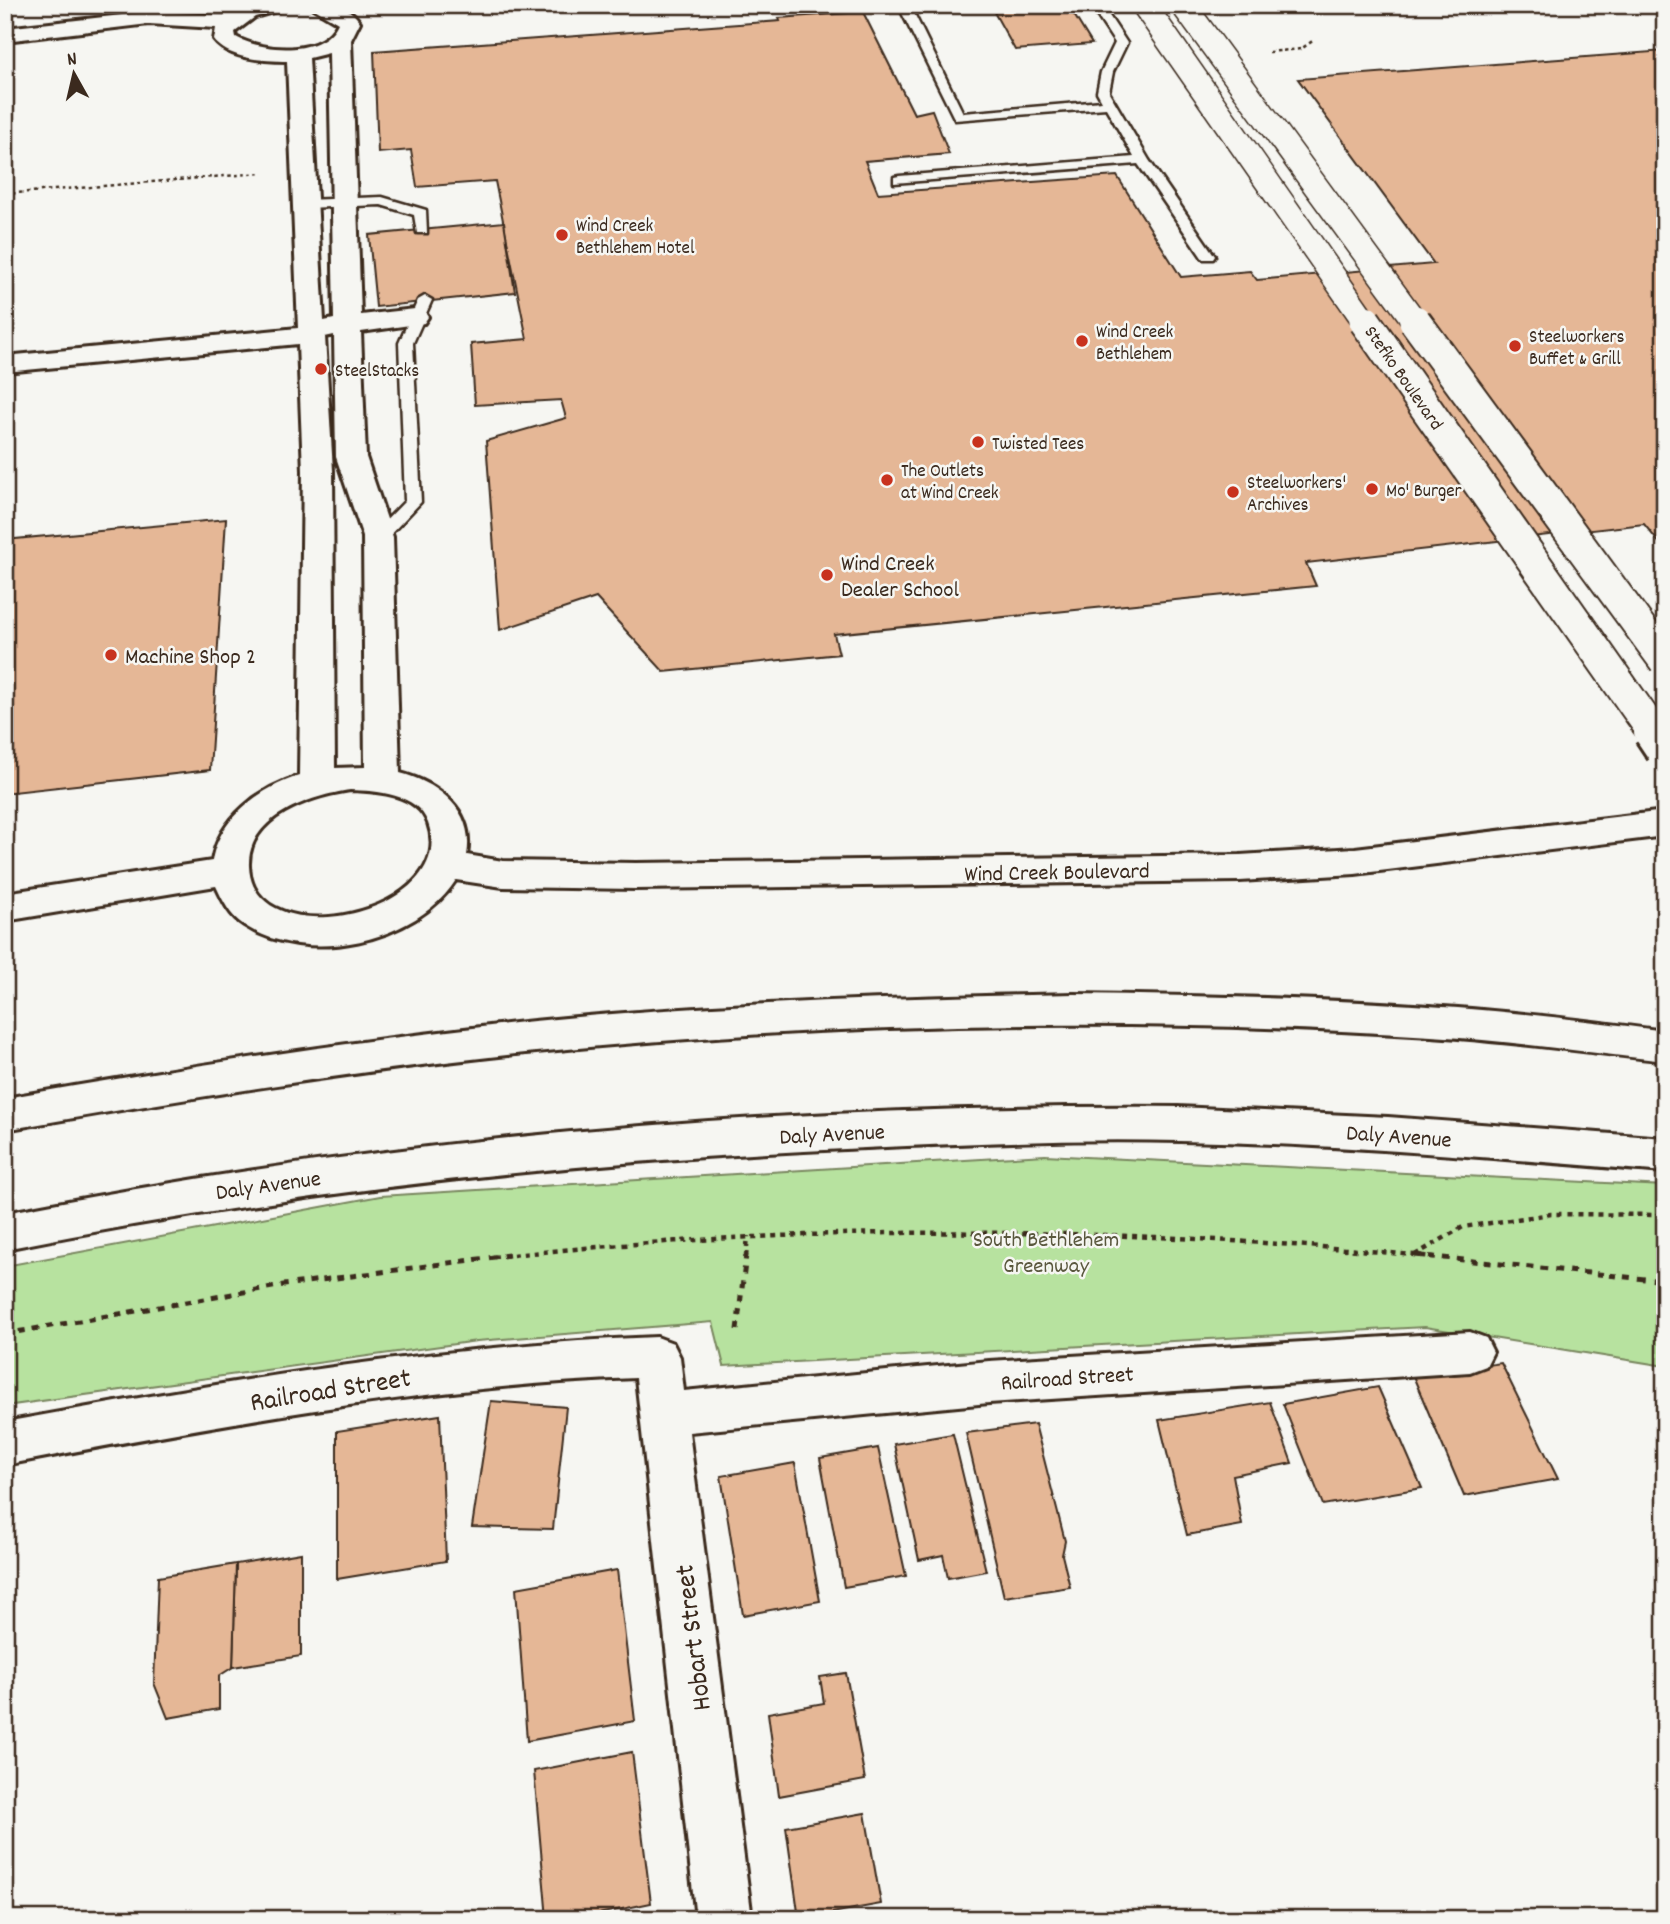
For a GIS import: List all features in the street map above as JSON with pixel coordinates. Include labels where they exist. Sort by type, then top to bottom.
[{"type":"main road","points":[[276,5],[258,9],[232,22],[224,32],[225,40],[233,47],[266,55],[298,53],[327,46],[340,25],[361,5]]},
{"type":"main road","points":[[318,5],[340,25],[351,457],[377,537],[383,779]]},
{"type":"main road","name":"Stefko Boulevard","points":[[1144,5],[1665,749]]},
{"type":"main road","name":"Stefko Boulevard","points":[[1183,5],[1665,661]]},
{"type":"main road","points":[[5,36],[149,18],[232,22]]},
{"type":"main road","points":[[298,53],[318,471],[317,783]]},
{"type":"main road","points":[[5,364],[311,333],[420,309]]},
{"type":"main road","points":[[350,778],[383,779],[411,787],[433,801],[447,820],[452,842],[446,865],[431,888],[407,907],[377,921],[343,930],[309,931],[278,925],[253,912],[236,893],[229,871],[232,849],[244,828],[263,809],[288,794],[317,783],[350,778]]},
{"type":"main road","name":"Wind Creek Boulevard","points":[[446,865],[503,874],[636,876],[1240,868],[1355,861],[1665,823]]},
{"type":"main road","points":[[5,908],[229,871]]},
{"type":"main road","points":[[5,1114],[94,1097],[383,1054],[801,1017],[1012,1010],[1229,1012],[1434,1021],[1653,1040]]},
{"type":"main road","name":"Daly Avenue","points":[[5,1231],[153,1200],[274,1182],[528,1154],[798,1134],[1017,1125],[1218,1125],[1409,1135],[1665,1155]]},
{"type":"main road","name":"Railroad Street","points":[[664,1414],[989,1382],[1470,1352]]},
{"type":"main road","name":"Railroad Street","points":[[5,1444],[150,1416],[419,1374],[515,1363],[657,1357]]},
{"type":"main road","name":"Hobart Street","points":[[657,1357],[724,1919]]},
{"type":"lane","points":[[904,5],[959,117],[1110,104]]},
{"type":"lane","points":[[1096,5],[1121,43],[1107,72],[1103,92],[1142,160],[1208,256]]},
{"type":"lane","points":[[899,180],[1142,160]]},
{"type":"lane","points":[[305,204],[345,200],[382,201],[421,213],[422,230]]},
{"type":"lane","points":[[377,537],[413,502],[407,343],[420,309]]},
{"type":"path","points":[[1301,49],[1314,40]]},
{"type":"path","points":[[5,194],[274,172]]},
{"type":"path","points":[[1414,1256],[1463,1227],[1550,1214],[1665,1215]]},
{"type":"path","points":[[5,1334],[171,1303],[440,1261],[748,1236],[1033,1233],[1200,1239],[1414,1256],[1665,1281]]},
{"type":"path","points":[[737,1330],[748,1236]]},
{"type":"green space","name":"South Bethlehem Greenway","points":[[1045,1155],[1665,1186],[1665,1366],[1425,1327],[724,1366],[713,1322],[477,1341],[5,1406],[5,1266],[380,1196]]},
{"type":"building","points":[[990,5],[1068,5],[1092,44],[1015,50]]},
{"type":"building","name":"Wind Creek Bethlehem","points":[[863,12],[914,114],[932,110],[949,154],[865,161],[878,193],[1117,176],[1181,277],[1250,271],[1257,280],[1434,264],[1298,79],[1665,51],[1665,550],[1644,524],[1306,563],[1316,586],[834,634],[839,654],[664,672],[596,598],[500,630],[486,441],[566,418],[561,400],[475,405],[471,344],[527,339],[495,181],[417,187],[411,150],[378,153],[374,51],[780,21],[779,18]]},
{"type":"building","points":[[504,222],[515,292],[376,307],[369,235]]},
{"type":"building","name":"Machine Shop 2","points":[[226,519],[210,770],[5,793],[5,540]]},
{"type":"building","points":[[1501,1363],[1558,1479],[1464,1496],[1413,1376]]},
{"type":"building","points":[[1378,1387],[1422,1488],[1323,1505],[1283,1404]]},
{"type":"building","points":[[491,1401],[566,1407],[553,1529],[472,1527]]},
{"type":"building","points":[[1270,1402],[1292,1463],[1233,1475],[1242,1525],[1187,1535],[1159,1420]]},
{"type":"building","points":[[440,1415],[446,1561],[337,1579],[337,1431]]},
{"type":"building","points":[[1035,1424],[1065,1541],[1062,1555],[1070,1587],[1004,1597],[966,1433]]},
{"type":"building","points":[[953,1434],[986,1571],[948,1578],[943,1555],[919,1560],[894,1444]]},
{"type":"building","points":[[878,1448],[906,1576],[844,1587],[820,1458]]},
{"type":"building","points":[[795,1463],[820,1601],[743,1615],[721,1476]]},
{"type":"building","points":[[301,1553],[301,1656],[233,1667],[236,1564]]},
{"type":"building","points":[[236,1564],[233,1667],[219,1676],[219,1709],[168,1718],[154,1683],[158,1577]]},
{"type":"building","points":[[617,1570],[635,1721],[527,1741],[516,1588]]},
{"type":"building","points":[[846,1673],[865,1780],[779,1796],[768,1713],[824,1703],[820,1677]]},
{"type":"building","points":[[632,1752],[651,1903],[574,1919],[547,1919],[534,1771]]},
{"type":"building","points":[[865,1813],[881,1904],[799,1919],[786,1827]]},
{"type":"place","name":"Wind Creek Bethlehem Hotel","points":[[562,235]]},
{"type":"place","name":"Wind Creek Bethlehem","points":[[1082,341]]},
{"type":"place","name":"Steelworkers Buffet & Grill","points":[[1515,346]]},
{"type":"place","name":"SteelStacks","points":[[321,369]]},
{"type":"place","name":"Twisted Tees","points":[[978,442]]},
{"type":"place","name":"The Outlets at Wind Creek","points":[[887,480]]},
{"type":"place","name":"Mo' Burger","points":[[1372,489]]},
{"type":"place","name":"Steelworkers' Archives","points":[[1233,492]]},
{"type":"place","name":"Wind Creek Dealer School","points":[[827,575]]},
{"type":"place","name":"Machine Shop 2","points":[[111,655]]}]
